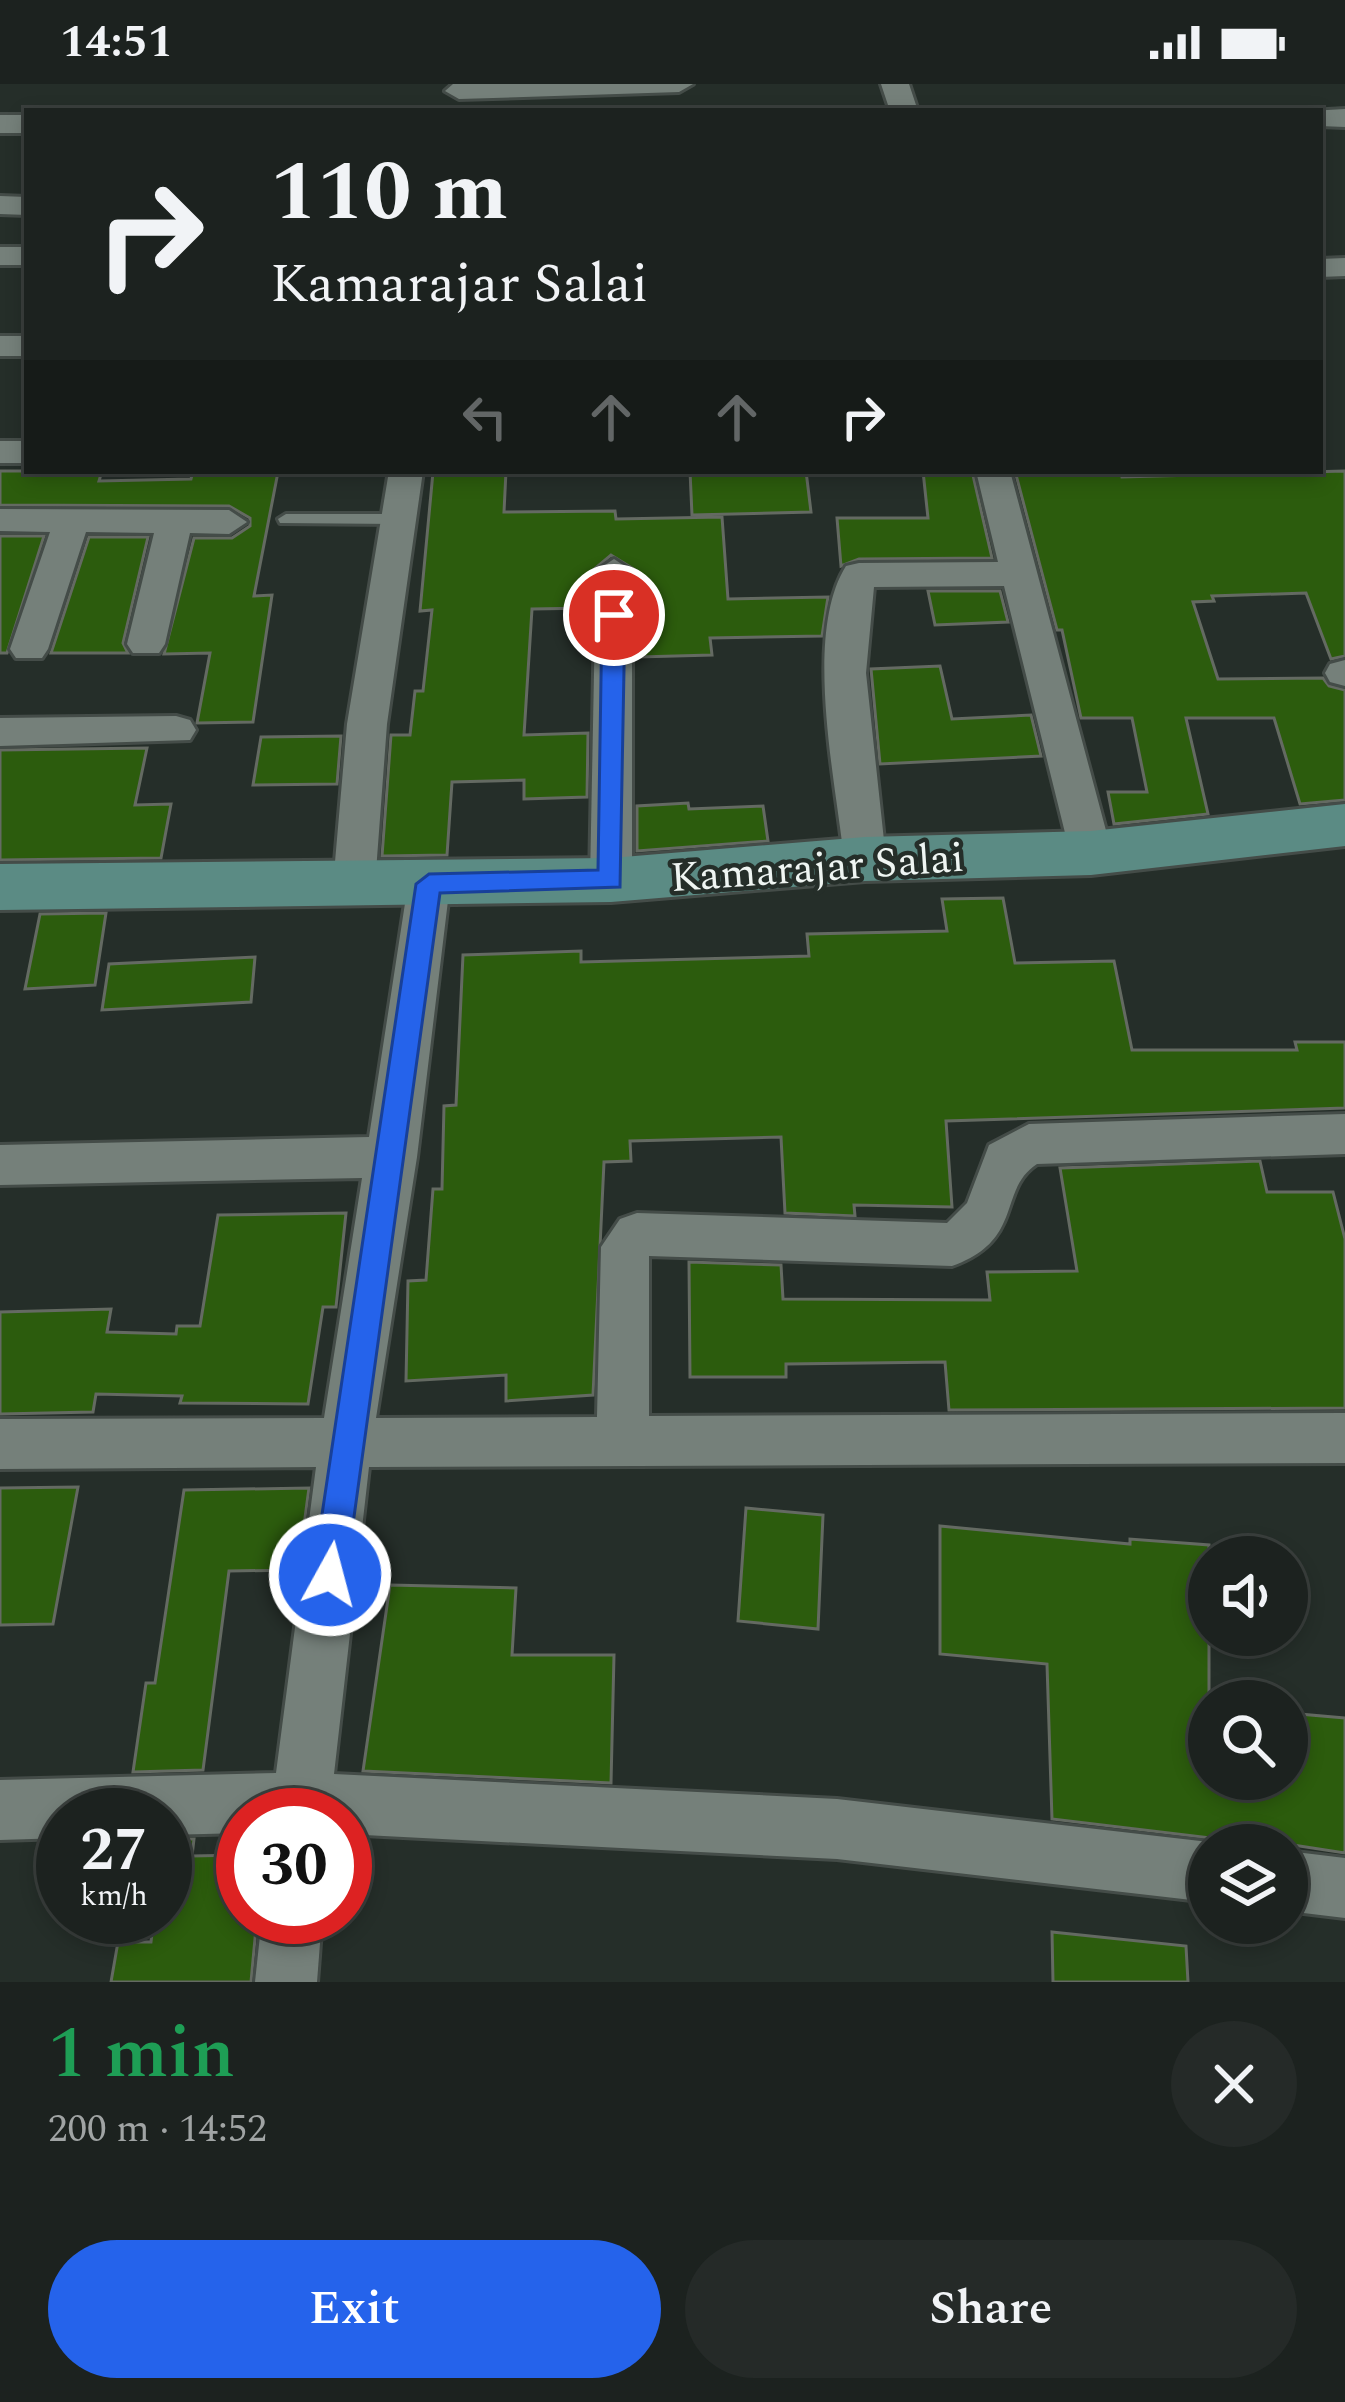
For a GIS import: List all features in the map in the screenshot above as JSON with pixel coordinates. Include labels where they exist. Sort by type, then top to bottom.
[{"type":"main road","name":"Kamarajar Salai","points":[[0,887],[611,880],[865,859],[1091,853],[1345,825]]},
{"type":"street","points":[[459,95],[679,84]]},
{"type":"street","points":[[354,885],[367,724],[405,474]]},
{"type":"street","points":[[994,474],[1091,853]]},
{"type":"street","points":[[0,520],[229,522]]},
{"type":"street","points":[[28,649],[72,521]]},
{"type":"street","points":[[146,644],[175,521]]},
{"type":"street","points":[[611,880],[614,571]]},
{"type":"street","points":[[865,859],[847,667],[849,610],[859,575],[1019,574]]},
{"type":"street","points":[[0,732],[176,730]]},
{"type":"street","points":[[304,1788],[346,1439],[393,1157],[429,884]]},
{"type":"street","points":[[623,1439],[626,1247],[637,1234],[952,1245],[975,1234],[1006,1159],[1029,1144],[1345,1134]]},
{"type":"street","points":[[0,1165],[393,1157]]},
{"type":"street","points":[[0,1444],[1345,1438]]},
{"type":"street","points":[[0,1810],[216,1809]]},
{"type":"street","points":[[372,1811],[837,1829],[1188,1870]]},
{"type":"street","points":[[1308,1884],[1345,1888]]},
{"type":"street","points":[[286,1982],[290,1944]]},
{"type":"lane","points":[[286,519],[397,519]]},
{"type":"building","points":[[0,471],[101,474],[99,481],[278,474],[254,596],[272,595],[253,722],[197,723],[210,653],[164,654],[194,538],[232,538],[250,526],[250,518],[229,506],[0,505]]},
{"type":"building","points":[[1345,471],[1345,656],[1331,659],[1306,593],[1212,596],[1214,601],[1193,602],[1218,679],[1323,678],[1329,686],[1345,690],[1345,800],[1300,804],[1274,718],[1186,718],[1208,814],[1114,824],[1108,792],[1147,792],[1132,718],[1081,718],[1062,630],[1057,630],[1016,474],[1122,477]]},
{"type":"building","points":[[433,474],[506,474],[504,512],[615,511],[616,519],[722,517],[728,599],[828,597],[822,636],[710,638],[712,655],[638,657],[637,571],[611,555],[592,571],[591,608],[532,609],[524,735],[588,733],[587,797],[524,799],[524,780],[452,782],[447,855],[382,856],[391,735],[410,735],[415,691],[423,691],[432,610],[420,611]]},
{"type":"building","points":[[690,474],[806,474],[811,512],[692,515]]},
{"type":"building","points":[[923,474],[973,474],[992,558],[859,559],[841,566],[837,518],[928,518]]},
{"type":"building","points":[[0,536],[44,536],[7,653],[0,653]]},
{"type":"building","points":[[89,537],[148,537],[123,643],[128,653],[51,653]]},
{"type":"building","points":[[928,591],[1000,591],[1008,622],[935,625]]},
{"type":"building","points":[[940,666],[952,719],[1031,715],[1041,756],[880,764],[871,669]]},
{"type":"building","points":[[341,736],[337,784],[253,785],[261,737]]},
{"type":"building","points":[[147,748],[135,805],[171,804],[161,858],[0,860],[0,750]]},
{"type":"building","points":[[688,803],[689,809],[763,806],[768,841],[637,851],[637,806]]},
{"type":"building","points":[[1003,898],[1015,963],[1114,961],[1132,1050],[1297,1050],[1295,1042],[1345,1042],[1345,1108],[946,1121],[952,1207],[854,1205],[855,1216],[785,1213],[781,1137],[630,1141],[631,1161],[604,1162],[593,1395],[506,1401],[506,1375],[406,1381],[408,1281],[426,1280],[433,1189],[442,1189],[444,1106],[456,1105],[463,955],[581,951],[581,962],[809,956],[807,934],[947,931],[942,899]]},
{"type":"building","points":[[106,913],[95,985],[25,989],[40,914]]},
{"type":"building","points":[[255,957],[251,1002],[102,1010],[109,964]]},
{"type":"building","points":[[1260,1161],[1267,1192],[1333,1192],[1345,1239],[1345,1408],[949,1410],[945,1362],[786,1364],[786,1377],[690,1377],[689,1262],[781,1265],[783,1299],[990,1300],[987,1272],[1077,1271],[1060,1168]]},
{"type":"building","points":[[346,1213],[336,1307],[323,1307],[308,1404],[180,1403],[182,1396],[96,1394],[93,1412],[0,1414],[0,1312],[111,1309],[107,1332],[176,1334],[177,1326],[200,1326],[218,1215]]},
{"type":"building","points":[[78,1487],[53,1624],[0,1625],[0,1488]]},
{"type":"building","points":[[309,1488],[298,1570],[229,1571],[203,1770],[133,1772],[146,1683],[155,1683],[184,1490]]},
{"type":"building","points":[[746,1508],[823,1515],[818,1629],[738,1621]]},
{"type":"building","points":[[940,1526],[1130,1544],[1130,1539],[1188,1543],[1188,1656],[1209,1656],[1209,1680],[1188,1680],[1188,1800],[1308,1800],[1308,1715],[1345,1718],[1345,1853],[1308,1847],[1308,1824],[1188,1824],[1188,1835],[1052,1819],[1047,1664],[940,1654]]},
{"type":"building","points":[[390,1585],[516,1588],[512,1655],[614,1655],[611,1783],[363,1771]]},
{"type":"building","points":[[192,1856],[216,1856],[216,1944],[255,1944],[251,1982],[111,1982],[118,1944],[192,1944]]},
{"type":"building","points":[[1052,1932],[1186,1946],[1188,1982],[1053,1982]]},
{"type":"route","points":[[330,1575],[429,884],[611,880],[614,615]]}]
